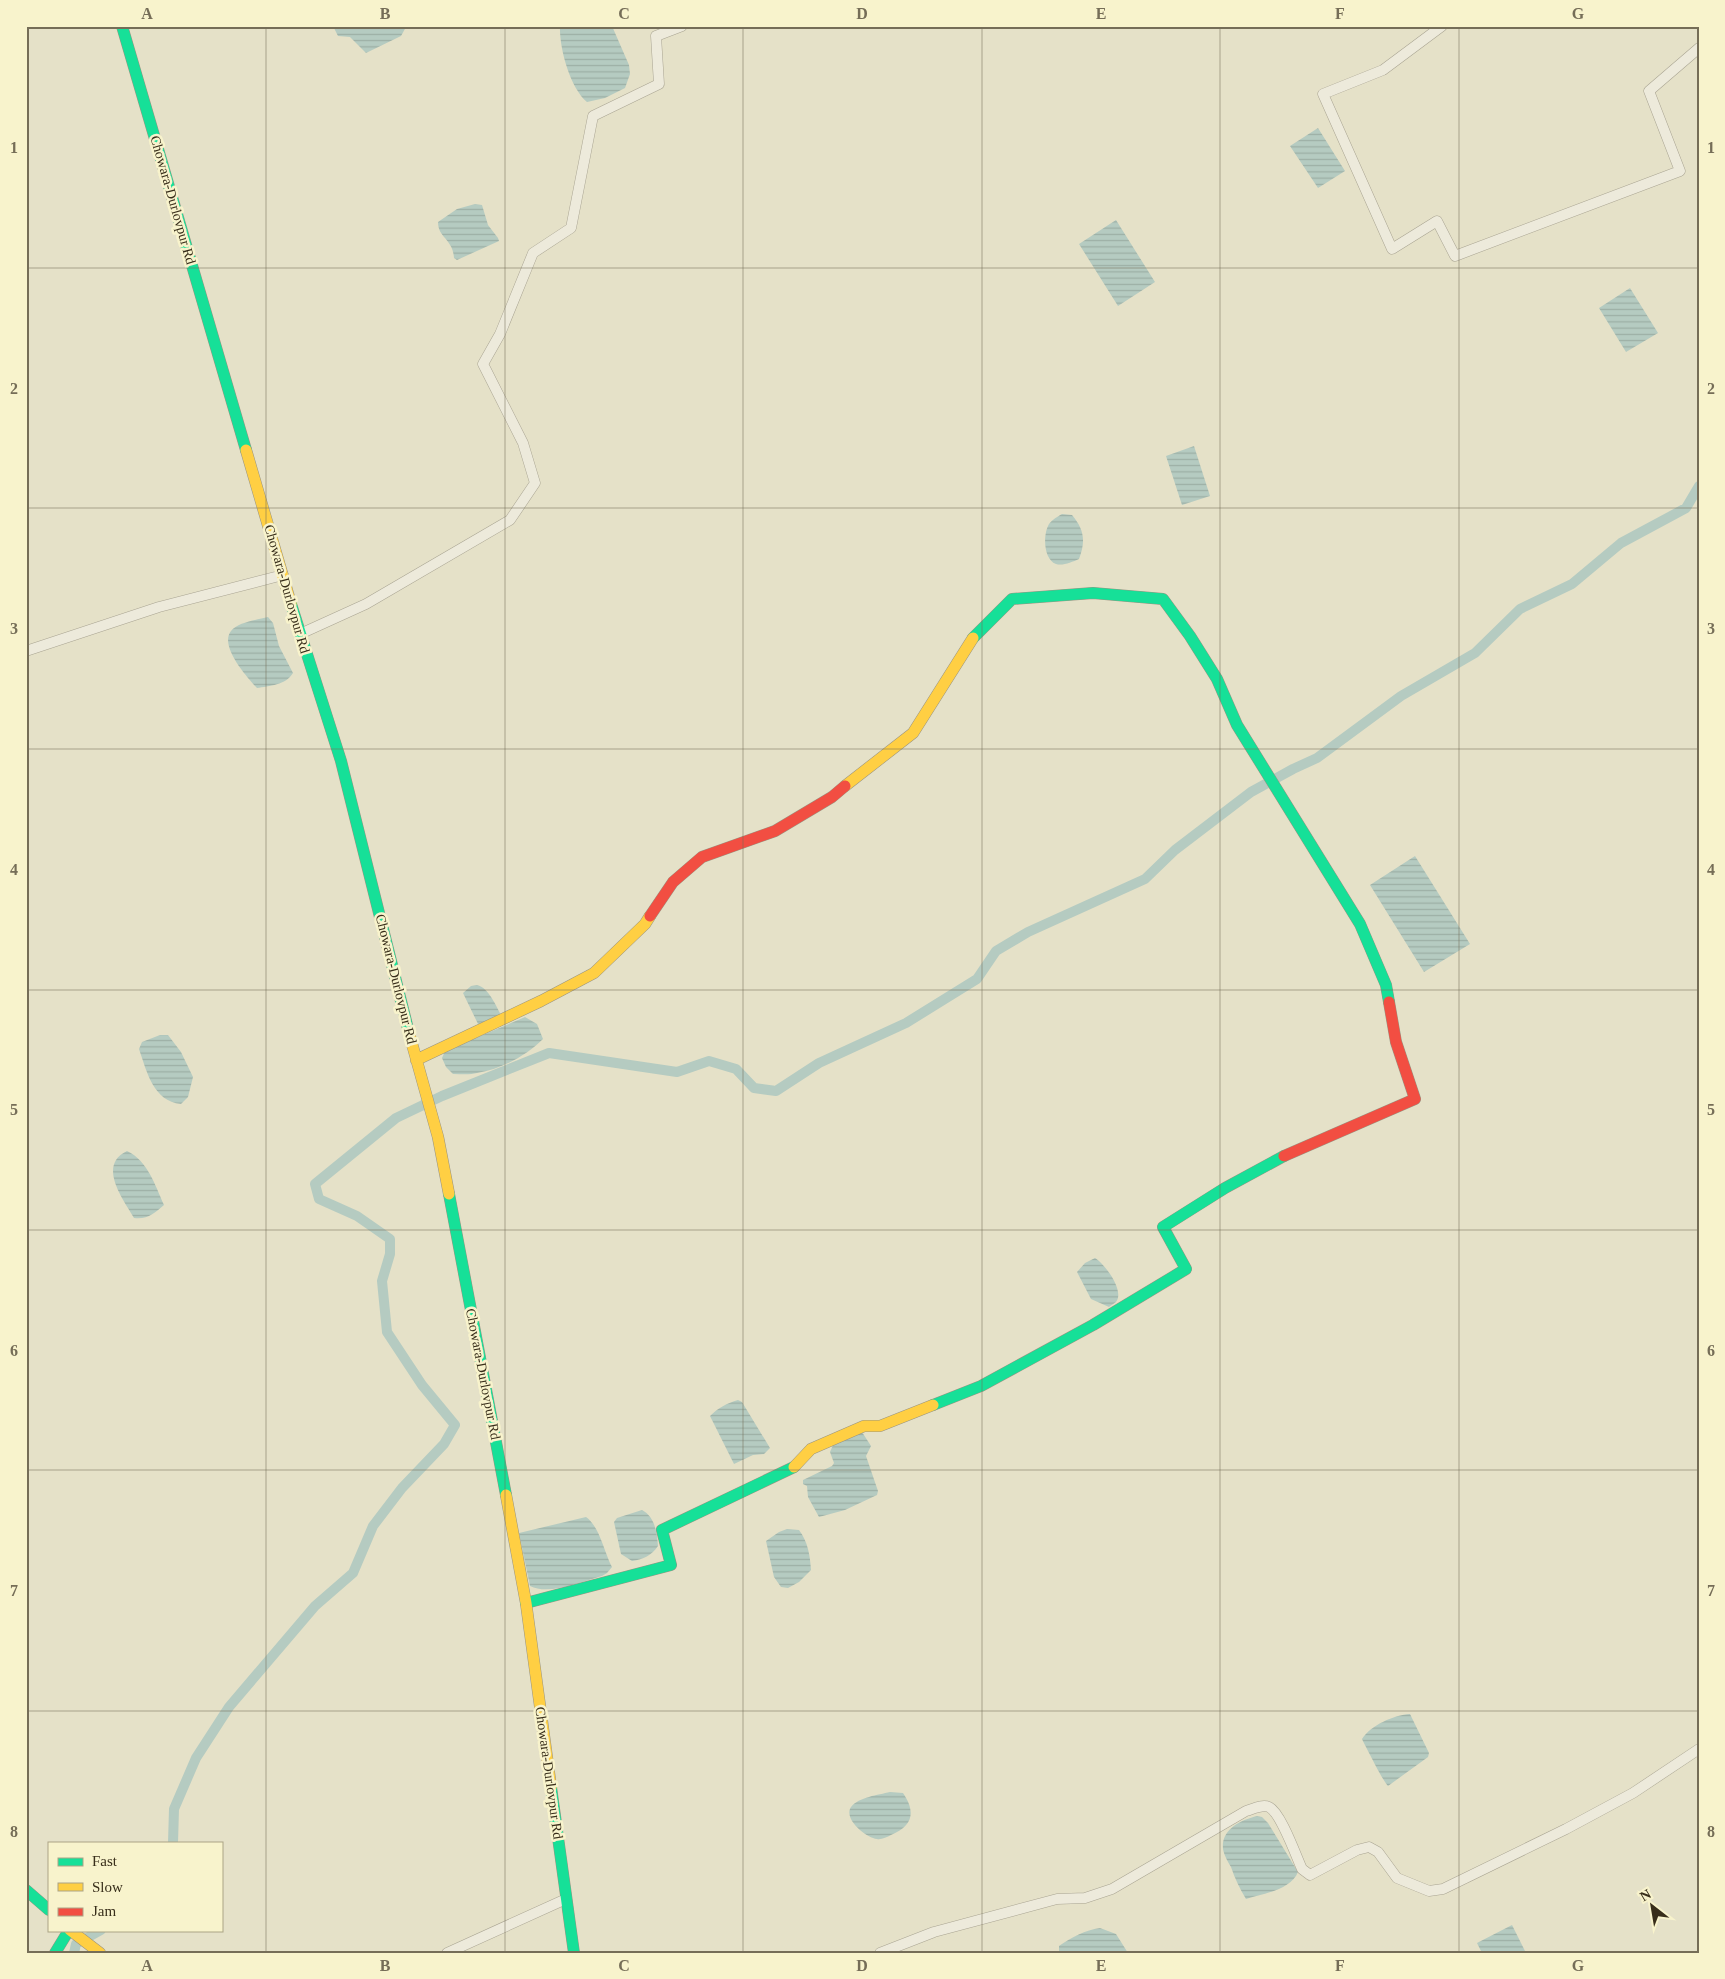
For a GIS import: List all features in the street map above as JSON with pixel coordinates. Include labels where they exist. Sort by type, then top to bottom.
[{"type":"main road","name":"Chowara-Durlovpur Rd","points":[[122,26],[300,634],[341,761],[416,1060],[433,1118],[444,1166],[526,1603],[574,1953]]},
{"type":"main road","points":[[416,1060],[594,974],[645,924],[673,882],[702,857],[775,831],[832,797],[913,733],[970,641],[1012,599],[1093,592],[1163,599],[1190,636],[1217,680],[1237,725],[1360,924],[1386,985],[1396,1042],[1415,1099],[1289,1153],[1225,1188],[1163,1227],[1186,1270],[1093,1325],[981,1386],[880,1426],[864,1426],[811,1450],[796,1466],[662,1530],[671,1566],[526,1603]]},
{"type":"main road","points":[[26,1890],[48,1909]]},
{"type":"main road","points":[[54,1953],[72,1932],[100,1953]]},
{"type":"street","points":[[300,634],[366,604],[510,520],[535,483],[523,443],[483,364],[500,334],[533,253],[572,228],[593,116],[658,84],[656,36],[682,26]]},
{"type":"street","points":[[1442,26],[1383,70],[1323,94],[1392,249],[1438,222],[1455,256],[1680,171],[1649,91],[1699,48]]},
{"type":"street","points":[[26,651],[160,607],[283,576]]},
{"type":"street","points":[[880,1953],[953,1927],[1057,1899],[1085,1898],[1112,1889],[1246,1811],[1259,1806],[1269,1807],[1277,1815],[1305,1873],[1310,1875],[1356,1850],[1373,1847],[1397,1878],[1428,1891],[1443,1889],[1566,1829],[1633,1793],[1699,1749]]},
{"type":"street","points":[[447,1953],[566,1899]]},
{"type":"shaded area","points":[[333,26],[406,27],[401,36],[366,53],[350,37],[338,36]]},
{"type":"shaded area","points":[[560,26],[612,26],[629,65],[630,74],[625,88],[605,98],[587,102],[575,87],[567,67],[561,45]]},
{"type":"shaded area","points":[[1318,128],[1345,171],[1318,188],[1290,146]]},
{"type":"shaded area","points":[[475,204],[482,205],[488,225],[499,241],[457,260],[454,258],[451,247],[440,232],[438,222],[457,209]]},
{"type":"shaded area","points":[[1116,220],[1155,282],[1118,306],[1079,244]]},
{"type":"shaded area","points":[[1630,288],[1658,333],[1626,352],[1599,308]]},
{"type":"shaded area","points":[[1194,446],[1210,496],[1182,505],[1166,456]]},
{"type":"shaded area","points":[[1062,514],[1072,515],[1079,525],[1083,536],[1083,546],[1079,559],[1068,563],[1056,564],[1046,552],[1045,540],[1049,524]]},
{"type":"shaded area","points":[[268,617],[273,623],[279,646],[293,673],[282,682],[272,686],[257,688],[231,653],[228,637],[231,631],[238,625]]},
{"type":"shaded area","points":[[1415,856],[1470,944],[1424,972],[1370,885]]},
{"type":"shaded area","points":[[477,985],[489,994],[502,1017],[479,1026],[463,993],[471,986]]},
{"type":"shaded area","points":[[525,1017],[537,1024],[543,1039],[521,1056],[504,1065],[474,1074],[453,1074],[446,1067],[442,1058],[445,1051]]},
{"type":"shaded area","points":[[160,1035],[168,1035],[181,1052],[193,1077],[188,1097],[181,1104],[171,1102],[152,1084],[139,1049],[142,1042]]},
{"type":"shaded area","points":[[127,1151],[146,1167],[164,1205],[147,1217],[134,1218],[115,1183],[114,1165],[118,1157]]},
{"type":"shaded area","points":[[1095,1258],[1113,1278],[1118,1291],[1116,1302],[1109,1307],[1091,1299],[1077,1272],[1085,1263]]},
{"type":"shaded area","points":[[738,1400],[742,1402],[770,1448],[764,1454],[753,1455],[734,1464],[710,1416],[723,1406]]},
{"type":"shaded area","points":[[862,1432],[871,1446],[866,1456],[878,1491],[877,1495],[845,1510],[819,1517],[808,1497],[807,1486],[803,1484],[803,1480],[832,1466],[834,1463],[830,1452],[833,1445]]},
{"type":"shaded area","points":[[642,1510],[653,1521],[658,1546],[647,1556],[632,1561],[621,1554],[614,1522],[617,1518]]},
{"type":"shaded area","points":[[586,1517],[595,1527],[612,1567],[602,1576],[566,1587],[538,1589],[530,1586],[519,1533]]},
{"type":"shaded area","points":[[787,1529],[799,1530],[805,1539],[811,1570],[799,1582],[788,1588],[781,1587],[774,1577],[766,1541]]},
{"type":"shaded area","points":[[1410,1714],[1429,1753],[1428,1757],[1388,1786],[1362,1739],[1377,1725],[1397,1716]]},
{"type":"shaded area","points":[[890,1792],[903,1793],[910,1806],[910,1818],[908,1823],[898,1831],[882,1839],[872,1838],[857,1827],[849,1812],[851,1807],[859,1801],[874,1795]]},
{"type":"shaded area","points":[[1257,1816],[1262,1817],[1268,1823],[1298,1872],[1283,1887],[1246,1899],[1225,1856],[1223,1842],[1233,1826]]},
{"type":"shaded area","points":[[1512,1925],[1526,1953],[1482,1953],[1477,1943]]},
{"type":"shaded area","points":[[1100,1928],[1116,1934],[1128,1953],[1059,1953],[1059,1946],[1084,1932]]},
{"type":"waterway","points":[[173,1842],[174,1809],[196,1758],[229,1707],[315,1606],[353,1573],[373,1526],[402,1488],[444,1444],[455,1425],[422,1385],[387,1332],[382,1281],[390,1254],[390,1239],[357,1216],[319,1199],[315,1184],[396,1118],[442,1096],[549,1053],[677,1072],[709,1061],[736,1069],[754,1088],[776,1091],[819,1063],[906,1023],[977,979],[996,951],[1028,932],[1145,879],[1175,850],[1251,792],[1317,758],[1401,696],[1475,653],[1520,609],[1572,584],[1621,543],[1686,508],[1699,486]]},
{"type":"waterway","points":[[74,1953],[76,1944],[97,1932]]},
{"type":"traffic: fast","points":[[122,26],[246,450]]},
{"type":"traffic: fast","points":[[973,638],[1012,599],[1093,593],[1163,599],[1190,636],[1217,679],[1237,725],[1360,924],[1386,985],[1389,1002]]},
{"type":"traffic: fast","points":[[291,604],[341,761],[409,1033]]},
{"type":"traffic: fast","points":[[933,1405],[981,1386],[1093,1325],[1186,1269],[1163,1227],[1225,1188],[1284,1156]]},
{"type":"traffic: fast","points":[[449,1194],[506,1495]]},
{"type":"traffic: fast","points":[[526,1603],[671,1565],[662,1530],[794,1467]]},
{"type":"traffic: fast","points":[[551,1787],[574,1953]]},
{"type":"traffic: fast","points":[[26,1890],[48,1909]]},
{"type":"traffic: fast","points":[[55,1953],[68,1932]]},
{"type":"traffic: slow","points":[[246,450],[291,604]]},
{"type":"traffic: slow","points":[[845,786],[913,733],[973,638]]},
{"type":"traffic: slow","points":[[416,1060],[541,1001],[594,973],[645,924],[650,916]]},
{"type":"traffic: slow","points":[[409,1033],[438,1137],[449,1194]]},
{"type":"traffic: slow","points":[[794,1467],[811,1449],[864,1426],[880,1426],[933,1405]]},
{"type":"traffic: slow","points":[[506,1495],[526,1603],[551,1787]]},
{"type":"traffic: slow","points":[[73,1932],[100,1953]]},
{"type":"traffic: jam","points":[[650,916],[673,882],[702,857],[775,831],[832,797],[845,786]]},
{"type":"traffic: jam","points":[[1284,1156],[1415,1099],[1396,1042],[1389,1002]]}]
